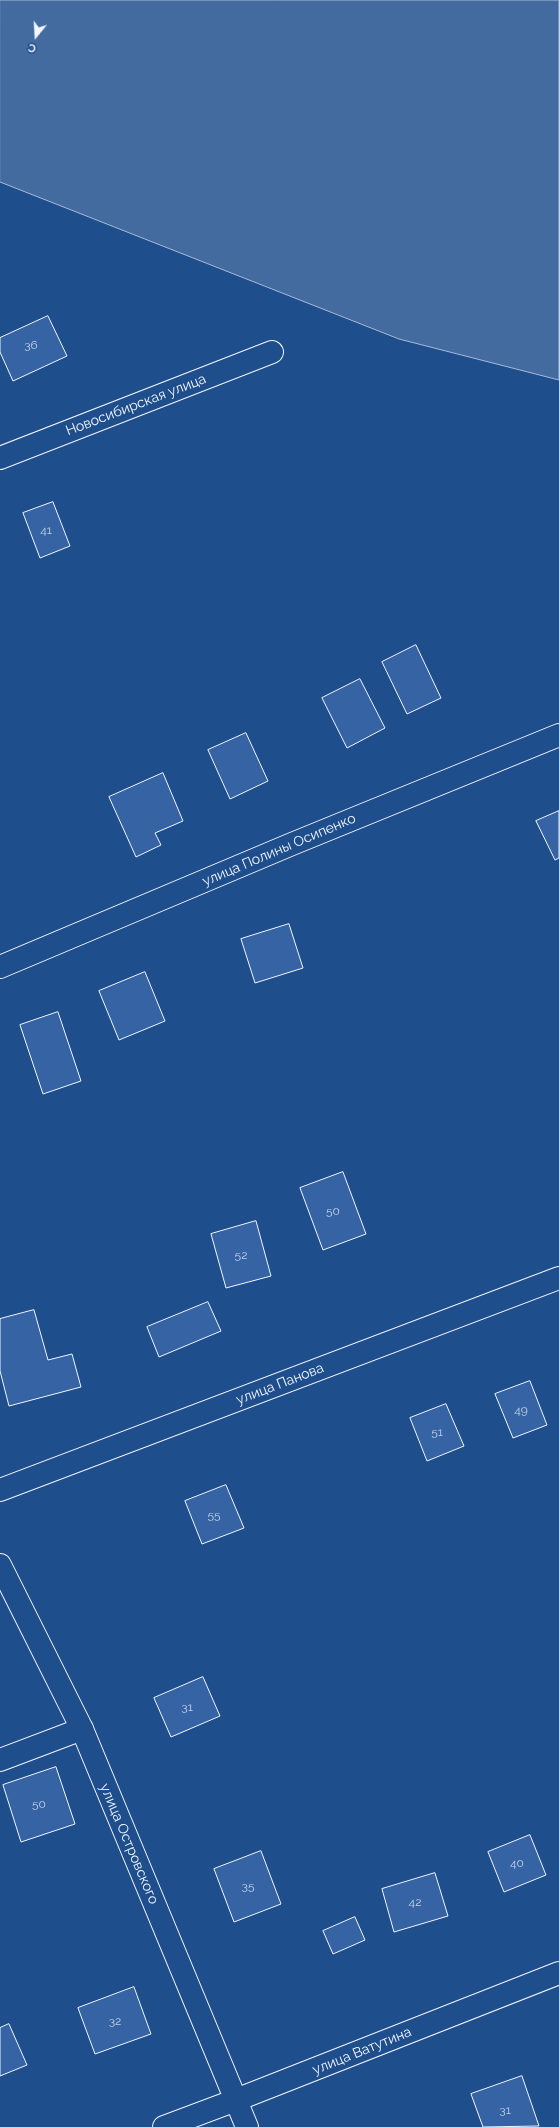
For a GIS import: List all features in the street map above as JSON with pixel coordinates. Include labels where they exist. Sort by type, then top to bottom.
[{"type":"street","name":"Новосибирская улица","points":[[0,458],[272,352]]},
{"type":"street","name":"улица Полины Осипенко","points":[[0,967],[292,844],[559,735]]},
{"type":"street","name":"улица Панова","points":[[0,1490],[559,1278]]},
{"type":"street","name":"улица Островского","points":[[0,1565],[82,1729],[247,2127]]},
{"type":"street","points":[[0,1760],[82,1729]]},
{"type":"street","name":"улица Ватутина","points":[[164,2127],[559,1973]]},
{"type":"water","points":[[0,0],[559,0],[559,380],[399,339],[0,182]]},
{"type":"building","points":[[48,316],[67,356],[13,381],[0,352],[0,338]]},
{"type":"building","points":[[53,502],[70,546],[40,558],[23,513]]},
{"type":"building","points":[[416,645],[441,698],[407,714],[382,662]]},
{"type":"building","points":[[360,679],[385,728],[347,748],[322,698]]},
{"type":"building","points":[[246,733],[268,781],[230,799],[208,750]]},
{"type":"building","points":[[163,773],[183,821],[155,833],[161,845],[136,857],[109,797]]},
{"type":"building","points":[[559,811],[559,858],[555,860],[536,821]]},
{"type":"building","points":[[289,924],[303,968],[255,983],[241,939]]},
{"type":"building","points":[[145,972],[165,1021],[119,1040],[99,991]]},
{"type":"building","points":[[58,1012],[81,1081],[43,1094],[20,1025]]},
{"type":"building","points":[[343,1172],[366,1234],[323,1250],[300,1188]]},
{"type":"building","points":[[256,1221],[271,1276],[226,1288],[211,1234]]},
{"type":"building","points":[[208,1302],[221,1331],[159,1357],[147,1327]]},
{"type":"building","points":[[34,1310],[48,1360],[72,1354],[81,1387],[9,1406],[0,1371],[0,1319]]},
{"type":"building","points":[[530,1381],[547,1425],[513,1438],[495,1394]]},
{"type":"building","points":[[446,1404],[464,1446],[427,1461],[410,1418]]},
{"type":"building","points":[[226,1485],[244,1528],[202,1544],[185,1501]]},
{"type":"building","points":[[203,1677],[220,1716],[171,1737],[154,1698]]},
{"type":"building","points":[[56,1767],[75,1824],[21,1842],[3,1785]]},
{"type":"building","points":[[530,1835],[546,1875],[504,1892],[488,1852]]},
{"type":"building","points":[[261,1851],[281,1904],[234,1922],[214,1869]]},
{"type":"building","points":[[435,1873],[448,1916],[394,1932],[382,1889]]},
{"type":"building","points":[[355,1917],[365,1940],[333,1954],[323,1931]]},
{"type":"building","points":[[134,1987],[151,2034],[95,2054],[78,2008]]},
{"type":"building","points":[[9,2024],[27,2065],[0,2076],[0,2028]]},
{"type":"building","points":[[522,2076],[539,2126],[483,2127],[471,2094]]}]
